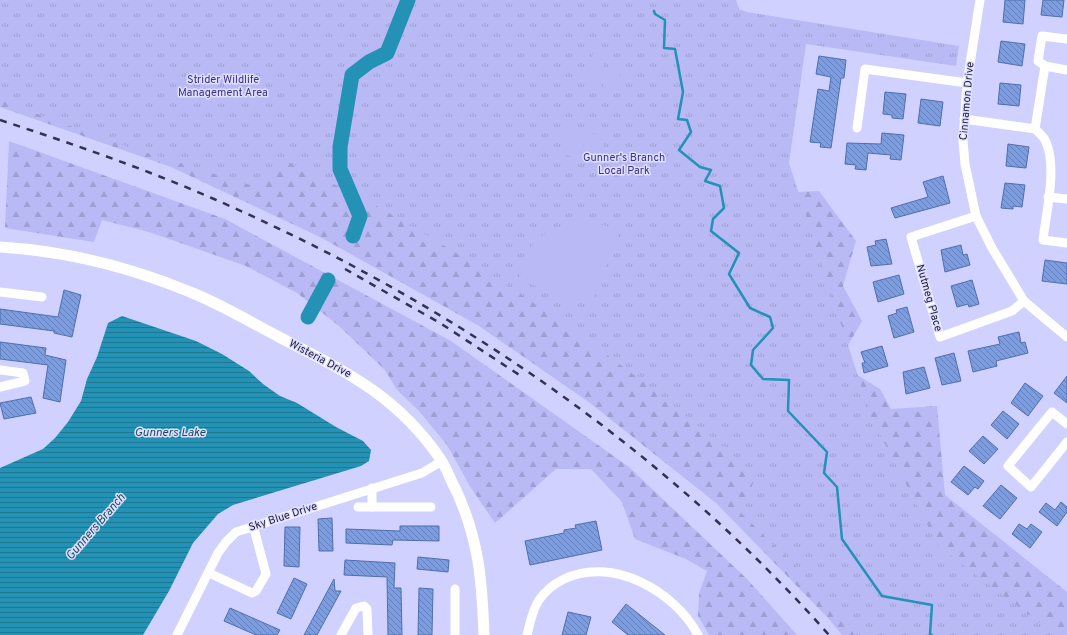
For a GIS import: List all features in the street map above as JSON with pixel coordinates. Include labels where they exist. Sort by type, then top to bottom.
[{"type":"street","name":"Cinnamon Drive","points":[[980,0],[967,83],[963,141],[965,164],[976,216],[992,248],[1024,301],[1067,337]]},
{"type":"street","points":[[1067,39],[1042,36],[1038,61],[1044,66],[1067,70]]},
{"type":"street","points":[[1035,129],[1044,66]]},
{"type":"street","points":[[857,128],[865,69],[967,83]]},
{"type":"street","points":[[964,119],[1035,129],[1045,140],[1050,154],[1051,172],[1043,240],[1067,243]]},
{"type":"street","points":[[1048,197],[1067,199]]},
{"type":"street","name":"Nutmeg Place","points":[[976,216],[911,237],[940,337],[1012,311],[1024,301]]},
{"type":"street","name":"Wisteria Drive","points":[[0,247],[67,255],[137,272],[192,292],[346,372],[376,391],[395,406],[420,432],[442,462],[467,514],[477,550],[483,587],[484,635]]},
{"type":"street","points":[[0,292],[42,297]]},
{"type":"street","points":[[0,370],[23,374],[25,381],[0,387]]},
{"type":"street","points":[[1067,424],[1052,412],[1008,466],[1031,487],[1067,442]]},
{"type":"street","name":"Sky Blue Drive","points":[[177,635],[226,542],[236,532],[253,525],[422,473],[442,462]]},
{"type":"street","points":[[372,488],[372,507]]},
{"type":"street","points":[[358,507],[431,507]]},
{"type":"street","points":[[209,573],[252,593],[256,591],[266,574],[253,525]]},
{"type":"street","points":[[527,635],[538,601],[544,594],[555,584],[571,576],[596,571],[619,574],[660,592],[682,613],[694,627],[698,635]]},
{"type":"street","points":[[455,589],[455,635]]},
{"type":"street","points":[[341,635],[356,608],[359,606],[364,606],[366,609],[368,635]]},
{"type":"green space","name":"Gunner's Branch Local Park","points":[[0,0],[568,0],[731,6],[798,32],[778,193],[819,191],[856,241],[843,286],[862,321],[838,363],[880,389],[891,409],[937,406],[945,495],[1067,592],[1067,635],[842,635],[828,618],[716,503],[590,403],[479,326],[322,238],[171,167],[0,107]]},
{"type":"green space","name":"Gunner's Branch Local Park","points":[[0,0],[736,0],[740,11],[959,46],[956,66],[806,44],[789,163],[872,419],[939,547],[1056,635],[857,635],[797,568],[741,513],[756,475],[671,404],[627,370],[537,305],[444,245],[368,201],[280,158],[259,188],[110,141],[0,100]]},
{"type":"green space","points":[[593,53],[606,57],[598,86],[585,83]]},
{"type":"green space","points":[[610,57],[623,61],[616,90],[603,87]]},
{"type":"green space","points":[[568,127],[587,132],[580,159],[561,154]]},
{"type":"green space","points":[[587,132],[606,137],[599,164],[580,159]]},
{"type":"green space","points":[[9,141],[225,219],[451,341],[629,467],[747,579],[797,635],[709,635],[698,616],[699,594],[707,571],[686,559],[635,539],[622,502],[591,469],[556,469],[495,523],[471,488],[447,445],[418,410],[397,390],[385,370],[339,326],[297,293],[246,266],[149,232],[102,220],[94,242],[5,228]]},
{"type":"green space","points":[[576,222],[597,223],[620,231],[591,306],[519,280],[526,256],[537,240],[544,234]]},
{"type":"water","name":"Gunners Lake","points":[[122,316],[196,341],[222,354],[249,371],[263,384],[280,396],[297,403],[336,427],[363,441],[371,450],[369,461],[361,466],[233,505],[218,514],[193,543],[169,591],[143,635],[0,635],[0,468],[43,449],[55,438],[68,422],[81,401],[87,379],[97,357],[108,323]]},
{"type":"building","points":[[1005,0],[1025,0],[1023,24],[1003,22]]},
{"type":"building","points":[[1043,0],[1064,0],[1062,17],[1041,15]]},
{"type":"building","points":[[1001,41],[1025,44],[1022,66],[998,62]]},
{"type":"building","points":[[819,56],[846,60],[844,78],[841,78],[831,148],[820,147],[821,143],[810,142],[818,89],[829,91],[831,77],[816,74]]},
{"type":"building","points":[[1000,83],[1021,85],[1019,106],[998,104]]},
{"type":"building","points":[[885,92],[906,94],[903,119],[892,118],[892,115],[883,114]]},
{"type":"building","points":[[921,99],[943,102],[940,126],[918,123]]},
{"type":"building","points":[[882,133],[904,135],[901,160],[890,159],[891,155],[868,153],[866,170],[855,169],[856,165],[845,164],[847,143],[881,144]]},
{"type":"building","points":[[1008,144],[1029,147],[1026,168],[1006,166]]},
{"type":"building","points":[[943,176],[950,203],[895,218],[891,208],[928,197],[923,182]]},
{"type":"building","points":[[1005,183],[1025,185],[1022,207],[1013,206],[1013,209],[1001,208]]},
{"type":"building","points":[[886,239],[892,264],[871,266],[867,247],[876,245],[875,241]]},
{"type":"building","points":[[961,245],[963,255],[967,254],[970,265],[945,272],[941,250]]},
{"type":"building","points":[[1045,260],[1067,263],[1067,284],[1042,281]]},
{"type":"building","points":[[899,275],[904,294],[878,302],[873,282]]},
{"type":"building","points":[[972,280],[979,304],[969,307],[968,304],[957,307],[951,286]]},
{"type":"building","points":[[64,290],[81,295],[72,337],[54,333],[54,331],[0,324],[0,309],[58,317]]},
{"type":"building","points":[[907,307],[914,332],[894,338],[888,316],[897,313],[896,310]]},
{"type":"building","points":[[1019,332],[1021,343],[1025,342],[1028,353],[996,361],[997,366],[973,372],[968,351],[1000,344],[998,337]]},
{"type":"building","points":[[0,342],[46,348],[45,355],[66,360],[60,402],[43,398],[48,365],[0,359]]},
{"type":"building","points":[[882,346],[888,366],[864,373],[862,363],[865,363],[861,352]]},
{"type":"building","points":[[954,353],[961,381],[942,385],[935,358]]},
{"type":"building","points":[[924,367],[930,388],[906,394],[903,372]]},
{"type":"building","points":[[1067,376],[1067,403],[1054,393]]},
{"type":"building","points":[[1025,383],[1043,396],[1028,416],[1011,403]]},
{"type":"building","points":[[31,397],[36,413],[4,419],[0,403]]},
{"type":"building","points":[[1003,411],[1019,424],[1007,439],[991,425]]},
{"type":"building","points":[[983,436],[998,449],[984,464],[969,451]]},
{"type":"building","points":[[964,466],[984,481],[978,489],[975,487],[968,495],[951,482]]},
{"type":"building","points":[[1001,485],[1017,498],[1000,519],[983,506]]},
{"type":"building","points":[[1061,502],[1067,507],[1067,512],[1057,526],[1039,512],[1046,503],[1055,510]]},
{"type":"building","points":[[332,518],[333,551],[319,551],[318,519]]},
{"type":"building","points":[[596,521],[602,550],[530,565],[525,541],[564,533],[564,530],[576,528],[575,525]]},
{"type":"building","points":[[1019,524],[1027,529],[1031,524],[1042,532],[1030,548],[1012,534]]},
{"type":"building","points":[[400,526],[439,526],[439,541],[393,540],[392,545],[346,543],[346,529],[400,531]]},
{"type":"building","points":[[285,527],[300,527],[299,567],[284,566]]},
{"type":"building","points":[[418,557],[449,560],[448,572],[417,569]]},
{"type":"building","points":[[345,560],[395,563],[394,588],[401,588],[402,635],[388,635],[387,577],[344,575]]},
{"type":"building","points":[[294,578],[307,584],[291,619],[277,613]]},
{"type":"building","points":[[334,579],[335,591],[341,591],[317,635],[304,635]]},
{"type":"building","points":[[419,588],[433,589],[432,635],[418,635]]},
{"type":"building","points":[[626,604],[665,635],[628,635],[612,622]]},
{"type":"building","points":[[230,608],[280,630],[277,635],[256,635],[224,621]]},
{"type":"building","points":[[568,612],[591,617],[586,635],[562,635]]},
{"type":"waterway","name":"Gunners Branch","points":[[353,236],[360,216],[340,169],[340,147],[352,75],[369,62],[387,53],[408,0]]},
{"type":"waterway","points":[[654,11],[655,14],[665,20],[664,48],[675,49],[683,92],[678,119],[687,120],[691,132],[679,150],[700,167],[711,170],[705,181],[720,186],[724,208],[713,219],[711,231],[739,253],[729,274],[750,308],[770,317],[773,328],[753,350],[751,365],[763,379],[789,380],[788,411],[827,452],[824,473],[837,487],[842,539],[882,596],[932,605],[930,634],[932,635]]},
{"type":"waterway","name":"Gunners Branch","points":[[308,317],[328,280]]},
{"type":"railway","points":[[0,120],[118,160],[232,207],[315,247],[397,290],[476,338],[553,390],[628,445],[698,505],[766,568],[829,635]]},
{"type":"railway","points":[[345,269],[440,323],[524,378]]},
{"type":"park label","name":"Strider Wildlife Management Area","points":[[223,86]]}]
